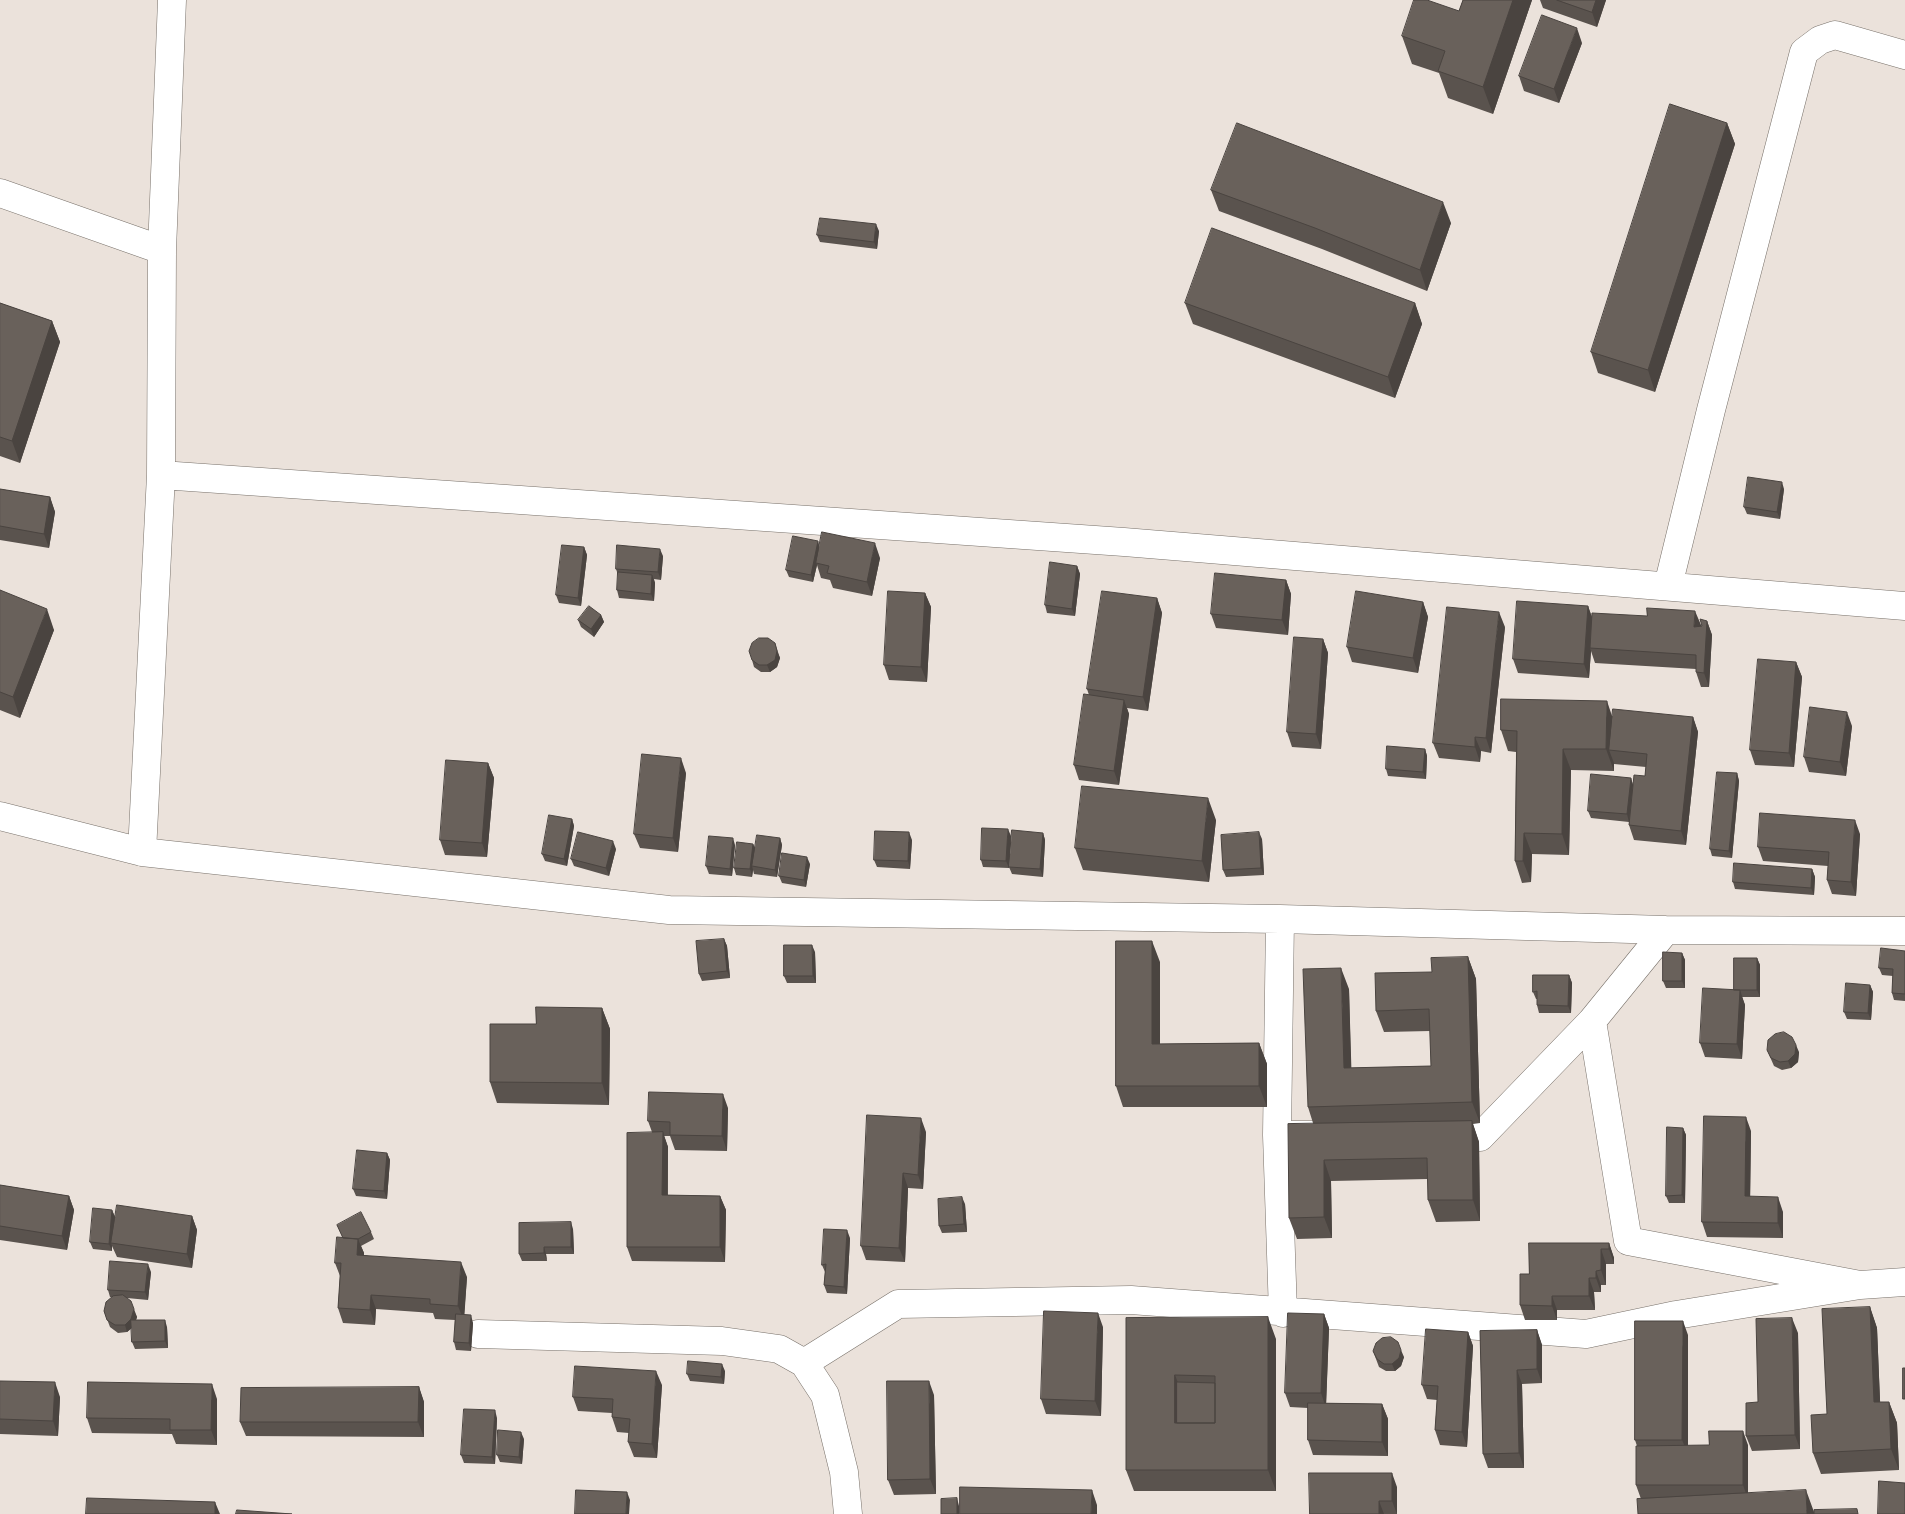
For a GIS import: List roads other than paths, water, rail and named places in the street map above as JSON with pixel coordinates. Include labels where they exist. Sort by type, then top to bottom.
[{"type":"street","points":[[142,852],[161,475],[162,250],[172,0]]},
{"type":"street","points":[[1668,586],[1711,410],[1804,52],[1820,40],[1835,35],[1905,55]]},
{"type":"street","points":[[0,192],[162,250]]},
{"type":"street","points":[[161,475],[1114,541],[1905,606]]},
{"type":"street","points":[[0,816],[142,852],[669,910],[1280,919],[1666,930],[1905,932]]},
{"type":"street","points":[[1280,919],[1277,1135],[1282,1313]]},
{"type":"street","points":[[1412,1136],[1480,1137],[1592,1021],[1666,930]]},
{"type":"street","points":[[1592,1021],[1628,1241],[1860,1285]]},
{"type":"street","points":[[1277,1135],[1345,1135]]},
{"type":"street","points":[[804,1363],[898,1304],[1131,1300],[1282,1313],[1586,1334],[1676,1315],[1860,1285],[1905,1282]]},
{"type":"street","points":[[478,1334],[722,1341],[780,1349],[804,1363],[825,1395],[844,1472],[848,1514]]}]
